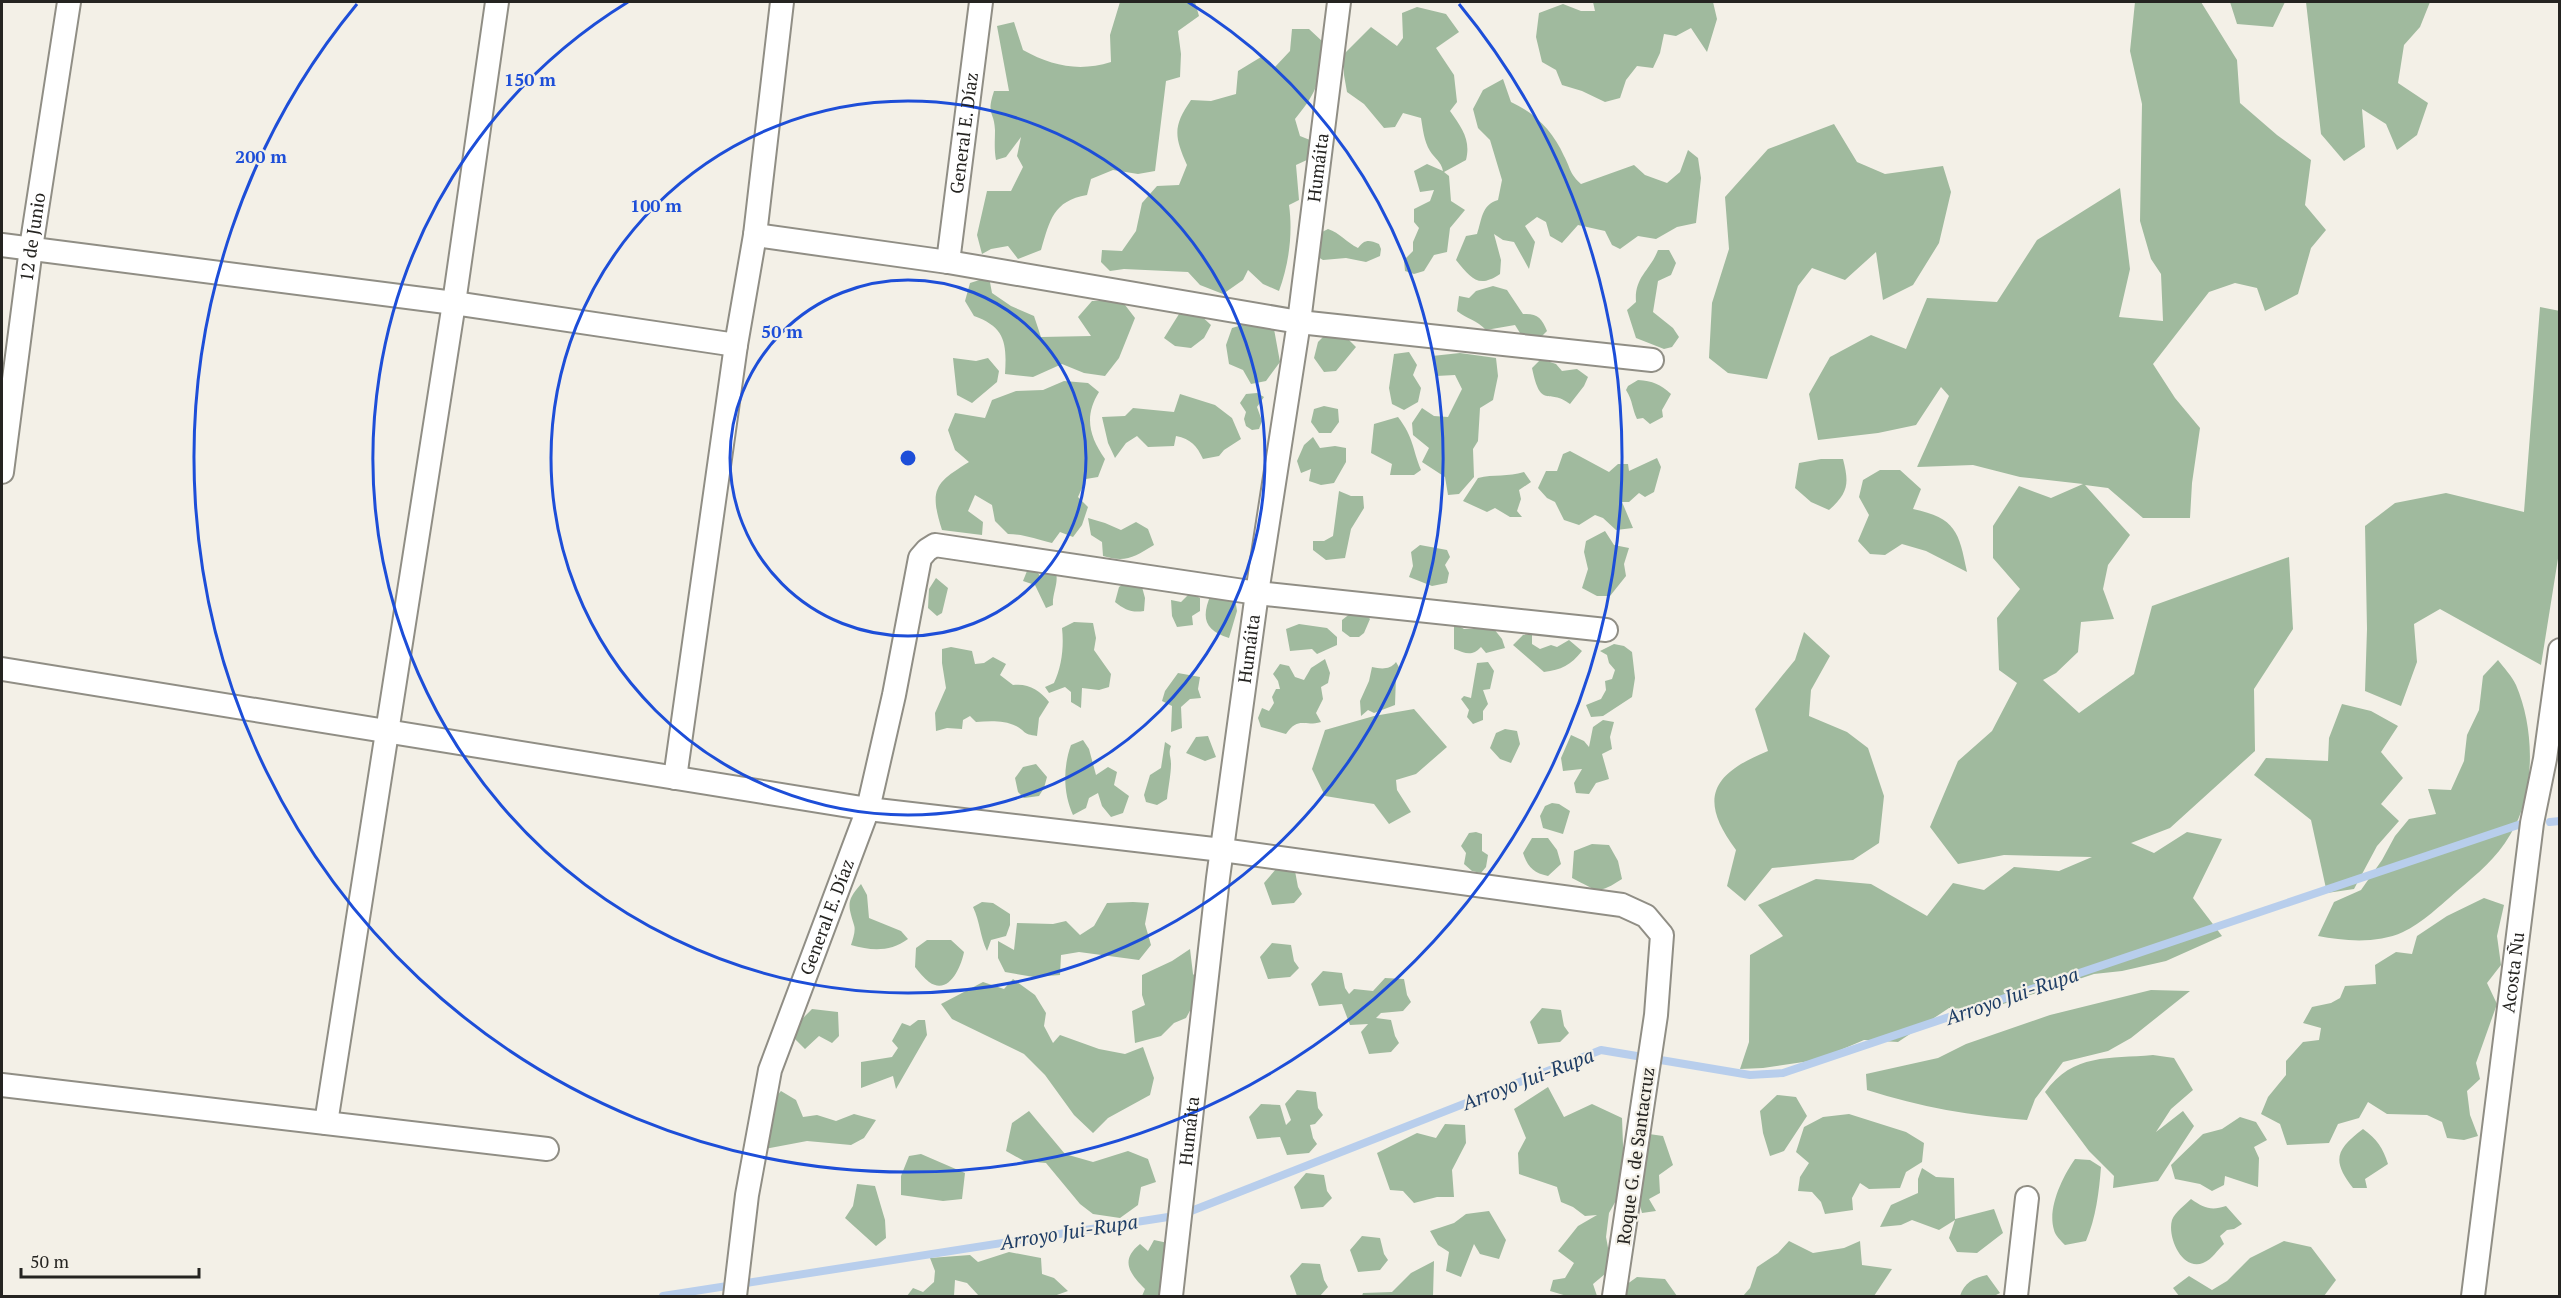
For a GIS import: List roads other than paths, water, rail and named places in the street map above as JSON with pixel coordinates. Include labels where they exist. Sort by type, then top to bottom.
[{"type":"street","name":"12 de Junio","points":[[2,472],[31,248],[69,2]]},
{"type":"street","points":[[326,1123],[454,303],[497,2]]},
{"type":"street","points":[[675,778],[736,345],[755,235],[782,2]]},
{"type":"street","name":"General E. Díaz","points":[[948,262],[981,2]]},
{"type":"street","name":"Humáita","points":[[1171,1296],[1222,850],[1257,593],[1299,322],[1339,2]]},
{"type":"street","points":[[755,235],[948,262],[1299,322],[1652,360]]},
{"type":"street","points":[[2,245],[454,303],[736,345]]},
{"type":"street","name":"General E. Díaz","points":[[735,1296],[747,1195],[770,1070],[868,808],[894,695],[920,558],[935,545],[1257,593]]},
{"type":"street","points":[[1257,593],[1605,630]]},
{"type":"street","name":"Acosta Ñu","points":[[2473,1296],[2532,823],[2552,759],[2559,650]]},
{"type":"street","name":"Roque G. de Santacruz","points":[[2,669],[868,808],[1222,850],[1622,905],[1646,916],[1662,935],[1656,1015],[1614,1296]]},
{"type":"street","points":[[2,1086],[547,1149]]},
{"type":"street","points":[[2016,1296],[2027,1198]]},
{"type":"waterway","name":"Arroyo Jui-Rupa","points":[[2550,822],[2560,821]]},
{"type":"waterway","name":"Arroyo Jui-Rupa","points":[[663,1296],[1181,1215],[1601,1050],[1750,1075],[1783,1073],[2521,824]]}]
